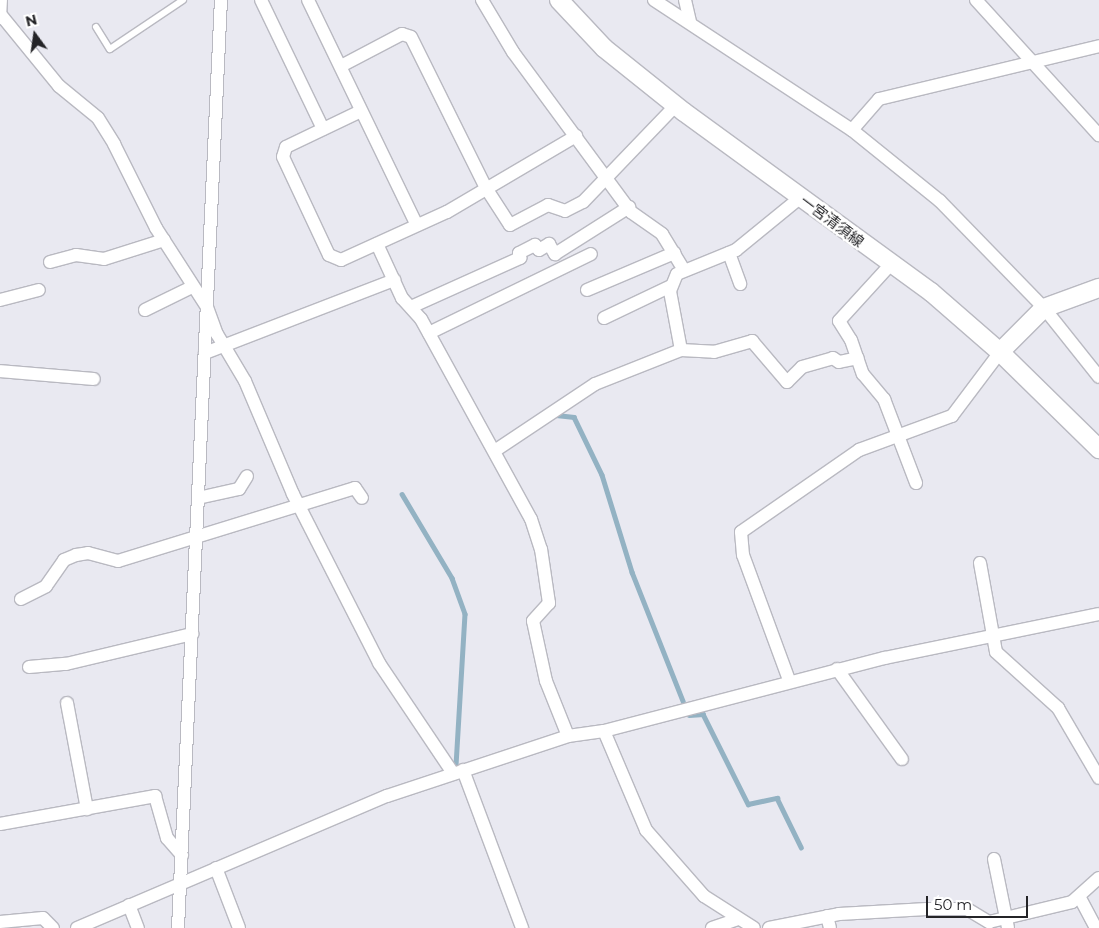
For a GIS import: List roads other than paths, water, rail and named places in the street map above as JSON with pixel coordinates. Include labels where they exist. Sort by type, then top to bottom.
[{"type":"main road","name":"一宮清須線","points":[[559,0],[604,48],[676,105],[891,264],[1000,352],[1099,449]]},
{"type":"main road","points":[[1000,352],[1044,308],[1099,288]]},
{"type":"street","points":[[1,0],[0,16],[59,86],[98,118],[164,240],[192,287],[207,307],[224,345],[256,402],[266,436],[379,663],[458,771],[522,928]]},
{"type":"street","points":[[178,928],[198,535],[198,498],[221,0]]},
{"type":"street","points":[[261,0],[323,129]]},
{"type":"street","points":[[308,0],[417,225]]},
{"type":"street","points":[[482,0],[513,52],[605,176],[641,221],[662,234],[684,270]]},
{"type":"street","points":[[654,0],[690,21],[852,130],[940,201],[1044,308],[1099,377]]},
{"type":"street","points":[[685,0],[690,21]]},
{"type":"street","points":[[976,0],[1099,135]]},
{"type":"street","points":[[341,66],[402,34],[411,37],[486,188],[510,224],[548,206],[570,211],[605,176],[637,150],[676,105]]},
{"type":"street","points":[[852,130],[879,99],[1099,46]]},
{"type":"street","points":[[361,111],[286,147],[282,157],[329,255],[342,260],[417,225],[576,136]]},
{"type":"street","points":[[604,318],[671,286],[684,270],[728,253],[762,232],[801,197]]},
{"type":"street","points":[[411,307],[520,258],[519,253],[535,245],[539,250],[550,244],[555,254],[629,207]]},
{"type":"street","points":[[50,262],[76,255],[104,259],[164,240]]},
{"type":"street","points":[[376,244],[394,280],[429,333],[457,390],[496,450],[520,492],[541,549],[549,603],[533,621],[546,681],[568,736]]},
{"type":"street","points":[[587,290],[674,253]]},
{"type":"street","points":[[728,253],[740,284]]},
{"type":"street","points":[[429,333],[591,254]]},
{"type":"street","points":[[891,264],[838,321],[858,358],[863,374],[884,399],[916,482]]},
{"type":"street","points":[[206,353],[394,280]]},
{"type":"street","points":[[671,286],[681,350]]},
{"type":"street","points":[[145,310],[192,287]]},
{"type":"street","points":[[0,300],[38,290]]},
{"type":"street","points":[[496,450],[595,384],[681,350],[714,352],[752,341],[787,382],[802,367],[833,358],[839,362],[858,358]]},
{"type":"street","points":[[789,680],[743,555],[741,532],[860,450],[952,416],[1000,352]]},
{"type":"street","points":[[0,371],[94,379]]},
{"type":"street","points":[[198,498],[239,489],[247,476]]},
{"type":"street","points":[[21,600],[46,586],[64,560],[76,555],[88,553],[118,561],[198,535],[302,507],[355,488],[362,498]]},
{"type":"street","points":[[980,563],[991,635],[996,652],[1058,708],[1093,757],[1099,778]]},
{"type":"street","points":[[77,928],[387,796],[568,736],[604,730],[789,680],[991,635],[1099,614]]},
{"type":"street","points":[[29,667],[66,664],[192,634]]},
{"type":"street","points":[[837,669],[902,759]]},
{"type":"street","points":[[67,703],[87,809]]},
{"type":"street","points":[[604,730],[646,830],[704,896],[754,928]]},
{"type":"street","points":[[0,824],[155,796],[167,838],[182,855]]},
{"type":"street","points":[[994,859],[1007,923]]},
{"type":"street","points":[[216,868],[239,928]]},
{"type":"street","points":[[770,928],[967,909],[983,924],[1007,923],[1080,898],[1099,878]]},
{"type":"street","points":[[1080,898],[1096,928]]},
{"type":"street","points":[[129,905],[138,928]]},
{"type":"street","points":[[0,922],[43,912],[54,928]]},
{"type":"street","points":[[712,928],[738,919]]},
{"type":"lane","points":[[96,27],[110,49],[183,0]]},
{"type":"waterway","points":[[556,415],[574,417],[602,475],[632,572],[683,701]]},
{"type":"waterway","points":[[402,494],[452,578],[465,614],[456,764]]},
{"type":"waterway","points":[[689,715],[703,714],[748,804],[777,798],[801,847]]}]
